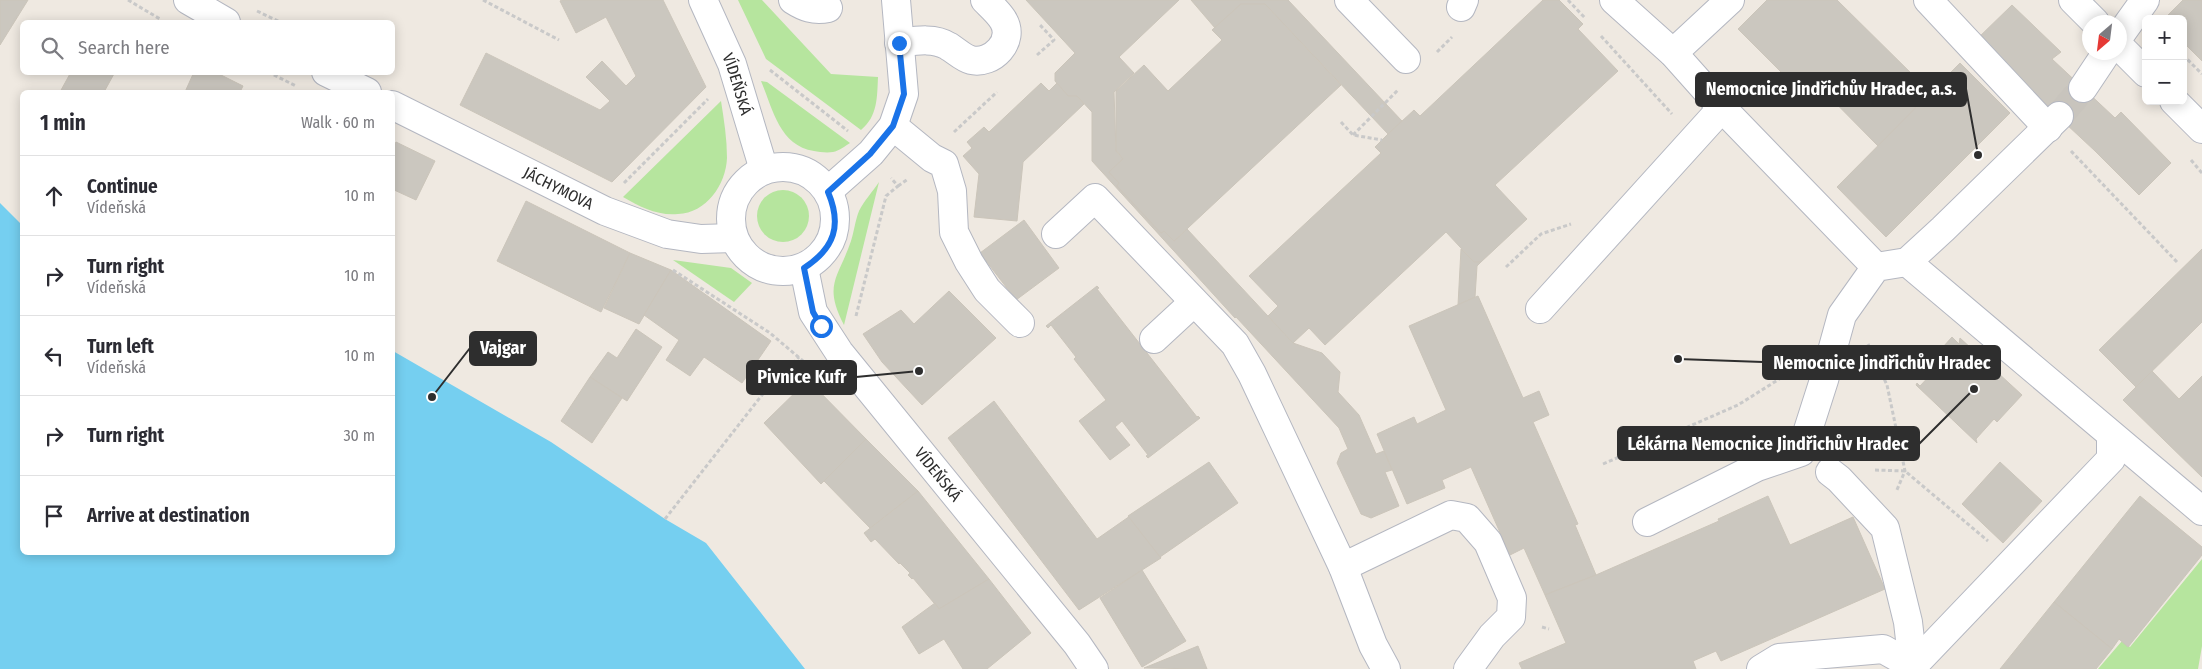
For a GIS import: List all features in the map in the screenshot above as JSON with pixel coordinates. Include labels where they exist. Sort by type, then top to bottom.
[{"type":"street","points":[[188,0],[223,20]]},
{"type":"street","name":"VÍDEŇSKÁ","points":[[703,0],[732,64],[764,170]]},
{"type":"street","points":[[793,0],[802,6],[819,10],[828,8]]},
{"type":"street","points":[[828,192],[870,154],[893,126],[904,94],[896,0]]},
{"type":"street","points":[[899,43],[921,40],[945,44],[969,60],[981,61],[992,57],[1005,44],[1007,32],[1004,21],[986,0]]},
{"type":"street","points":[[1349,0],[1406,59]]},
{"type":"street","points":[[1614,0],[1673,53],[1722,108],[1876,267]]},
{"type":"street","points":[[1673,53],[1730,0]]},
{"type":"street","points":[[1647,522],[1757,467],[1801,452],[1842,316],[1876,267],[1906,262],[2058,129],[1928,0]]},
{"type":"street","points":[[2073,0],[2088,15]]},
{"type":"street","points":[[2127,26],[2146,0]]},
{"type":"street","points":[[2127,54],[2142,69]]},
{"type":"street","points":[[2083,88],[2102,60]]},
{"type":"street","points":[[332,75],[363,90]]},
{"type":"street","points":[[2178,105],[2202,128]]},
{"type":"street","name":"JÁCHYMOVA","points":[[395,106],[606,211],[667,234],[701,239],[734,238]]},
{"type":"street","points":[[1540,309],[1722,108]]},
{"type":"street","points":[[893,126],[932,158],[944,164],[952,191],[954,232],[969,262],[987,290],[1020,323]]},
{"type":"street","points":[[782,167],[800,170],[816,178],[828,192],[834,205],[836,220],[834,235],[827,248],[817,260],[804,268],[788,272],[771,270],[755,264],[743,253],[734,238],[730,222],[732,206],[739,190],[750,178],[764,170],[782,167]]},
{"type":"street","points":[[1056,234],[1095,198],[1235,344],[1252,374],[1343,567],[1374,645],[1386,669]]},
{"type":"street","points":[[1906,262],[2055,385],[2112,436],[2202,511]]},
{"type":"street","name":"VÍDEŇSKÁ","points":[[804,268],[813,312],[840,352],[1077,644],[1094,669]]},
{"type":"street","points":[[1154,339],[1194,302]]},
{"type":"street","points":[[1913,666],[2111,459],[2112,436]]},
{"type":"street","points":[[1830,472],[1839,479],[1885,528],[1908,622],[1913,666]]},
{"type":"street","points":[[1343,567],[1452,515],[1467,518],[1488,542],[1512,598],[1511,617],[1492,636],[1468,669]]},
{"type":"street","points":[[1761,669],[1779,658],[1883,649],[1913,666]]},
{"type":"path","points":[[128,0],[163,20]]},
{"type":"path","points":[[483,0],[559,40]]},
{"type":"path","points":[[1568,0],[1588,22]]},
{"type":"path","points":[[1594,29],[1669,108],[1675,118]]},
{"type":"path","points":[[2187,59],[2202,74]]},
{"type":"path","points":[[769,70],[859,140],[898,186],[886,196],[855,321]]},
{"type":"path","points":[[274,75],[302,88]]},
{"type":"path","points":[[620,188],[713,93]]},
{"type":"path","points":[[1341,122],[1353,135],[1382,140]]},
{"type":"path","points":[[2058,129],[2177,262]]},
{"type":"path","points":[[1506,267],[1541,234],[1571,224],[1579,219]]},
{"type":"path","points":[[665,519],[762,395],[799,357],[770,333],[672,269]]},
{"type":"path","points":[[1842,316],[1869,345],[1887,385],[1905,471],[2012,562]]},
{"type":"path","points":[[1603,464],[1738,404],[1793,370]]},
{"type":"green space","points":[[738,0],[762,0],[831,74],[878,77],[876,106],[867,125],[861,130],[766,59]]},
{"type":"green space","points":[[761,81],[767,82],[850,143],[837,151],[826,152],[802,147],[793,141],[785,134],[779,124]]},
{"type":"green space","points":[[721,101],[726,144],[726,168],[713,196],[706,203],[688,212],[663,214],[649,210],[623,197]]},
{"type":"green space","points":[[879,182],[844,325],[834,300],[835,282],[851,241],[859,211]]},
{"type":"green space","points":[[783,190],[797,194],[805,202],[809,216],[805,230],[797,238],[783,242],[769,238],[761,230],[757,216],[761,202],[769,194]]},
{"type":"green space","points":[[673,260],[731,268],[752,283],[734,302]]},
{"type":"green space","points":[[2202,559],[2202,646],[2198,669],[2098,669],[2122,641],[2130,647]]},
{"type":"water","points":[[0,203],[20,223],[20,555],[395,555],[395,352],[551,442],[665,519],[706,543],[805,669],[0,669]]},
{"type":"building","points":[[0,0],[28,0],[0,45]]},
{"type":"building","points":[[663,0],[706,87],[612,182],[460,105],[486,53],[600,110],[610,101],[586,77],[602,61],[626,86],[636,76],[606,17],[576,33],[560,1]]},
{"type":"building","points":[[1026,0],[1179,0],[1119,57],[1134,73],[1114,92],[1116,151],[1123,159],[1109,172],[1119,183],[1117,186],[1161,233],[1164,231],[1174,241],[1187,229],[1293,343],[1322,353],[1340,372],[1338,392],[1359,415],[1376,454],[1384,451],[1392,470],[1385,472],[1399,506],[1371,518],[1361,514],[1337,463],[1341,453],[1348,449],[1339,428],[1235,318],[1092,161],[1092,112],[1077,96],[1068,96],[1055,81],[1055,73],[1075,53]]},
{"type":"building","points":[[1191,0],[1288,0],[1402,121],[1388,134],[1265,4],[1241,4],[1215,28]]},
{"type":"building","points":[[1543,0],[1559,0],[1583,24],[1578,29],[1618,71],[1495,185],[1527,219],[1481,262],[1474,262],[1446,232],[1325,345],[1309,328],[1293,343],[1268,316],[1278,306],[1249,276],[1381,153],[1375,147],[1388,134],[1414,110],[1420,116]]},
{"type":"building","points":[[1767,0],[1837,0],[1917,79],[1902,95],[1916,108],[1878,146],[1806,73],[1794,85],[1738,29]]},
{"type":"building","points":[[2183,0],[2202,0],[2202,61],[2187,46],[2187,15],[2168,15]]},
{"type":"building","points":[[1241,4],[1265,4],[1341,85],[1174,241],[1164,231],[1161,233],[1117,186],[1119,183],[1109,172],[1123,159],[1116,150],[1116,91],[1144,65],[1168,91],[1222,40],[1212,30]]},
{"type":"building","points":[[2012,5],[2061,52],[2052,59],[2115,118],[2121,112],[2171,163],[2139,195],[2095,151],[1976,40]]},
{"type":"building","points":[[1960,63],[2010,113],[1886,237],[1837,187]]},
{"type":"building","points":[[69,75],[113,75],[105,90],[61,90]]},
{"type":"building","points":[[193,75],[221,75],[243,86],[241,90],[186,90]]},
{"type":"building","points":[[1041,83],[1049,91],[1057,83],[1068,96],[1077,96],[1084,104],[1023,162],[1017,221],[974,217],[979,174],[963,156],[972,148],[967,142],[984,127],[989,132]]},
{"type":"building","points":[[396,142],[435,161],[416,200],[395,190]]},
{"type":"building","points":[[526,201],[630,253],[601,312],[497,261]]},
{"type":"building","points":[[1024,220],[1059,268],[1016,300],[980,253]]},
{"type":"building","points":[[1461,249],[1474,262],[1481,262],[1477,266],[1475,297],[1458,305]]},
{"type":"building","points":[[2202,249],[2202,322],[2136,387],[2099,350]]},
{"type":"building","points":[[630,253],[671,270],[639,324],[604,308]]},
{"type":"building","points":[[671,270],[771,341],[742,383],[704,357],[690,376],[666,360],[679,340],[644,315]]},
{"type":"building","points":[[1097,286],[1099,288],[1097,289],[1197,417],[1200,418],[1148,458],[1146,456],[1148,455],[1122,421],[1115,427],[1130,445],[1110,460],[1079,421],[1106,400],[1074,359],[1076,357],[1051,325],[1048,328],[1046,326]]},
{"type":"building","points":[[949,291],[996,338],[922,405],[882,362],[863,334],[901,310],[914,324]]},
{"type":"building","points":[[1478,296],[1523,398],[1539,391],[1549,415],[1533,422],[1578,524],[1575,525],[1596,575],[1545,595],[1524,548],[1510,555],[1471,467],[1442,480],[1445,488],[1407,504],[1377,434],[1414,417],[1417,424],[1446,410],[1409,326]]},
{"type":"building","points":[[636,329],[662,347],[627,401],[590,377],[608,352],[617,358]]},
{"type":"building","points":[[1952,337],[1959,344],[1960,338],[2022,395],[1997,422],[1994,419],[1976,439],[1977,443],[1916,385],[1917,383],[1920,386],[1950,354],[1943,347]]},
{"type":"building","points":[[2152,371],[2179,399],[2202,376],[2202,477],[2123,400]]},
{"type":"building","points":[[590,377],[622,398],[592,443],[561,421]]},
{"type":"building","points":[[808,380],[866,439],[821,484],[764,423]]},
{"type":"building","points":[[994,401],[1097,539],[1130,516],[1161,558],[1079,610],[948,438]]},
{"type":"building","points":[[866,439],[918,491],[870,528],[824,481]]},
{"type":"building","points":[[1209,462],[1238,503],[1160,557],[1128,516]]},
{"type":"building","points":[[2000,462],[2042,501],[2003,543],[1962,504]]},
{"type":"building","points":[[918,491],[989,579],[939,609],[913,578],[908,575],[910,573],[875,539],[871,542],[864,533]]},
{"type":"building","points":[[1768,496],[1790,545],[1853,517],[1885,589],[1721,661],[1716,651],[1693,661],[1696,669],[1522,669],[1519,663],[1566,643],[1545,595],[1596,575],[1719,521],[1718,519]]},
{"type":"building","points":[[2140,496],[2202,547],[2202,555],[2128,647],[2119,639],[2112,649],[2054,602]]},
{"type":"building","points":[[1142,570],[1186,641],[1142,667],[1100,598]]},
{"type":"building","points":[[989,579],[1031,633],[987,669],[963,669],[944,639],[919,654],[902,627],[935,603],[939,609]]},
{"type":"building","points":[[2054,602],[2112,649],[2096,669],[2000,669]]},
{"type":"building","points":[[1198,646],[1207,669],[1144,668]]},
{"type":"tunnel","points":[[2059,116],[2083,88]]},
{"type":"place","name":"Nemocnice Jindřichův Hradec, a.s.","points":[[1978,155]]},
{"type":"place","name":"Nemocnice Jindřichův Hradec","points":[[1678,359]]},
{"type":"place","name":"Pivnice Kufr","points":[[919,371]]},
{"type":"place","name":"Lékárna Nemocnice Jindřichův Hradec","points":[[1974,389]]},
{"type":"place","name":"Vajgar","points":[[432,397]]},
{"type":"route","points":[[821,326],[813,312],[804,268],[817,260],[827,248],[834,235],[836,220],[834,205],[828,192],[870,154],[893,126],[904,94],[899,43]]}]
